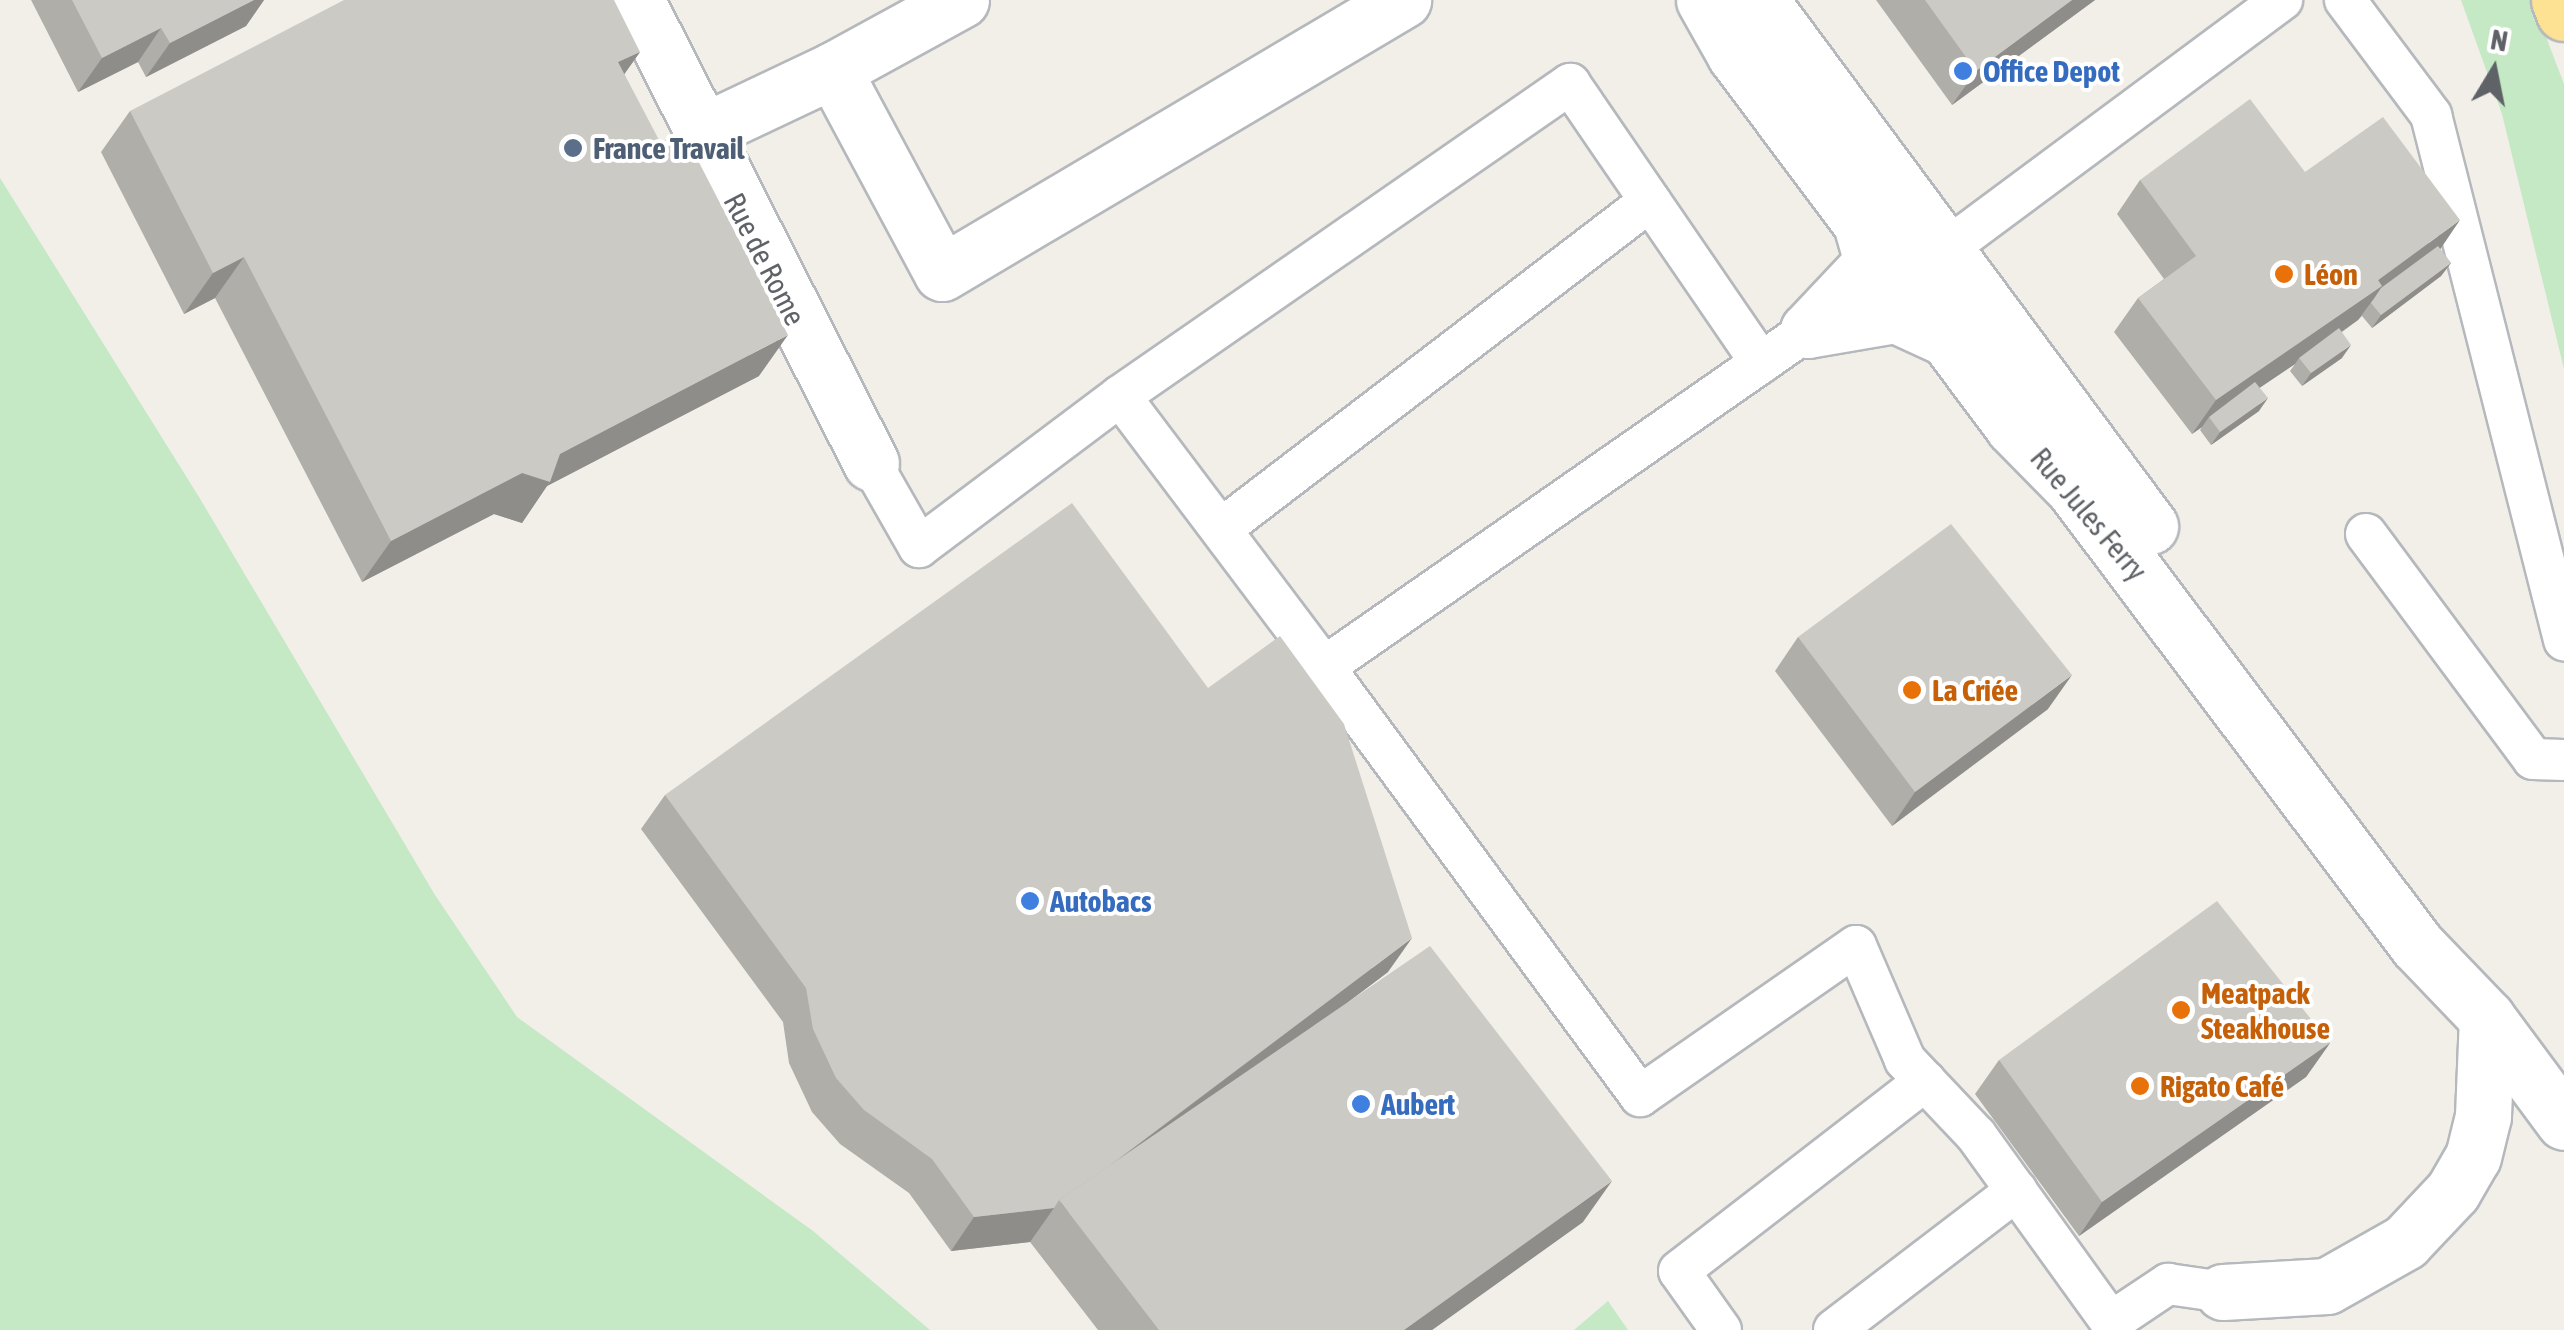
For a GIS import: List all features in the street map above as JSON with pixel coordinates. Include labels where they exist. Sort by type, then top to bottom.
[{"type":"highway","points":[[2560,0],[2564,13]]},
{"type":"street","name":"Rue de Rome","points":[[636,0],[700,133],[871,463]]},
{"type":"street","points":[[700,133],[832,70],[961,0]]},
{"type":"street","points":[[832,70],[942,272],[1403,0]]},
{"type":"street","name":"Rue Jules Ferry","points":[[1704,0],[1735,55],[1948,340],[2218,673],[2417,945],[2486,1018],[2564,1122]]},
{"type":"street","name":"Rue Jules Ferry","points":[[1760,0],[2444,925],[2486,1018]]},
{"type":"street","points":[[1808,330],[1872,262],[1862,226]]},
{"type":"street","points":[[1808,330],[1896,314],[1948,340]]},
{"type":"street","points":[[2223,1292],[2328,1286],[2405,1242],[2453,1191],[2473,1156],[2483,1116],[2486,1018]]},
{"type":"lane","points":[[1944,250],[2282,0]]},
{"type":"lane","points":[[2345,0],[2432,116],[2564,640]]},
{"type":"lane","points":[[871,463],[920,546],[1120,396],[1570,84],[1761,364]]},
{"type":"lane","points":[[1221,530],[1650,201]]},
{"type":"lane","points":[[1324,667],[1808,330]]},
{"type":"lane","points":[[1120,396],[1640,1096],[1856,946],[1905,1060],[2017,1190],[2106,1326],[2168,1284],[2223,1292]]},
{"type":"lane","points":[[2366,534],[2533,758],[2564,760]]},
{"type":"lane","points":[[1721,1330],[1679,1271],[1925,1081]]},
{"type":"lane","points":[[1834,1330],[2017,1190]]},
{"type":"green space","points":[[2461,0],[2532,0],[2564,84],[2564,369],[2502,114]]},
{"type":"green space","points":[[0,178],[199,497],[435,895],[517,1017],[813,1231],[930,1330],[0,1330]]},
{"type":"green space","points":[[1608,1301],[1628,1330],[1574,1330]]},
{"type":"building","points":[[72,0],[254,0],[170,43],[161,28],[102,58]]},
{"type":"building","points":[[344,0],[614,0],[640,52],[618,62],[659,140],[688,141],[788,335],[560,454],[550,482],[522,473],[391,541],[244,257],[213,273],[130,111]]},
{"type":"building","points":[[1925,0],[2072,0],[1976,71]]},
{"type":"building","name":"Léon","points":[[2250,99],[2305,172],[2383,117],[2460,220],[2378,280],[2382,286],[2216,400],[2138,298],[2196,256],[2140,180]]},
{"type":"building","points":[[2438,246],[2451,263],[2381,315],[2371,303],[2381,288]]},
{"type":"building","points":[[2339,328],[2351,345],[2311,373],[2299,358]]},
{"type":"building","points":[[2255,382],[2268,398],[2220,432],[2209,417]]},
{"type":"building","name":"Autobacs","points":[[1072,503],[1208,688],[1280,636],[1344,724],[1412,938],[1059,1200],[1054,1208],[974,1217],[932,1159],[864,1110],[836,1078],[813,1029],[806,988],[665,795]]},
{"type":"building","name":"La Criée","points":[[1951,524],[2072,675],[1915,792],[1798,637]]},
{"type":"building","name":"Rigato Café","points":[[2217,901],[2330,1043],[2102,1202],[1999,1060]]},
{"type":"building","name":"Aubert","points":[[1430,946],[1612,1181],[1404,1330],[1159,1330],[1059,1200]]},
{"type":"place","name":"Office Depot","points":[[1963,71]]},
{"type":"place","name":"France Travail","points":[[573,148]]},
{"type":"place","name":"Léon","points":[[2284,274]]},
{"type":"place","name":"La Criée","points":[[1912,690]]},
{"type":"place","name":"Autobacs","points":[[1030,901]]},
{"type":"place","name":"Meatpack Steakhouse","points":[[2181,1010]]},
{"type":"place","name":"Rigato Café","points":[[2140,1086]]},
{"type":"place","name":"Aubert","points":[[1361,1104]]}]
